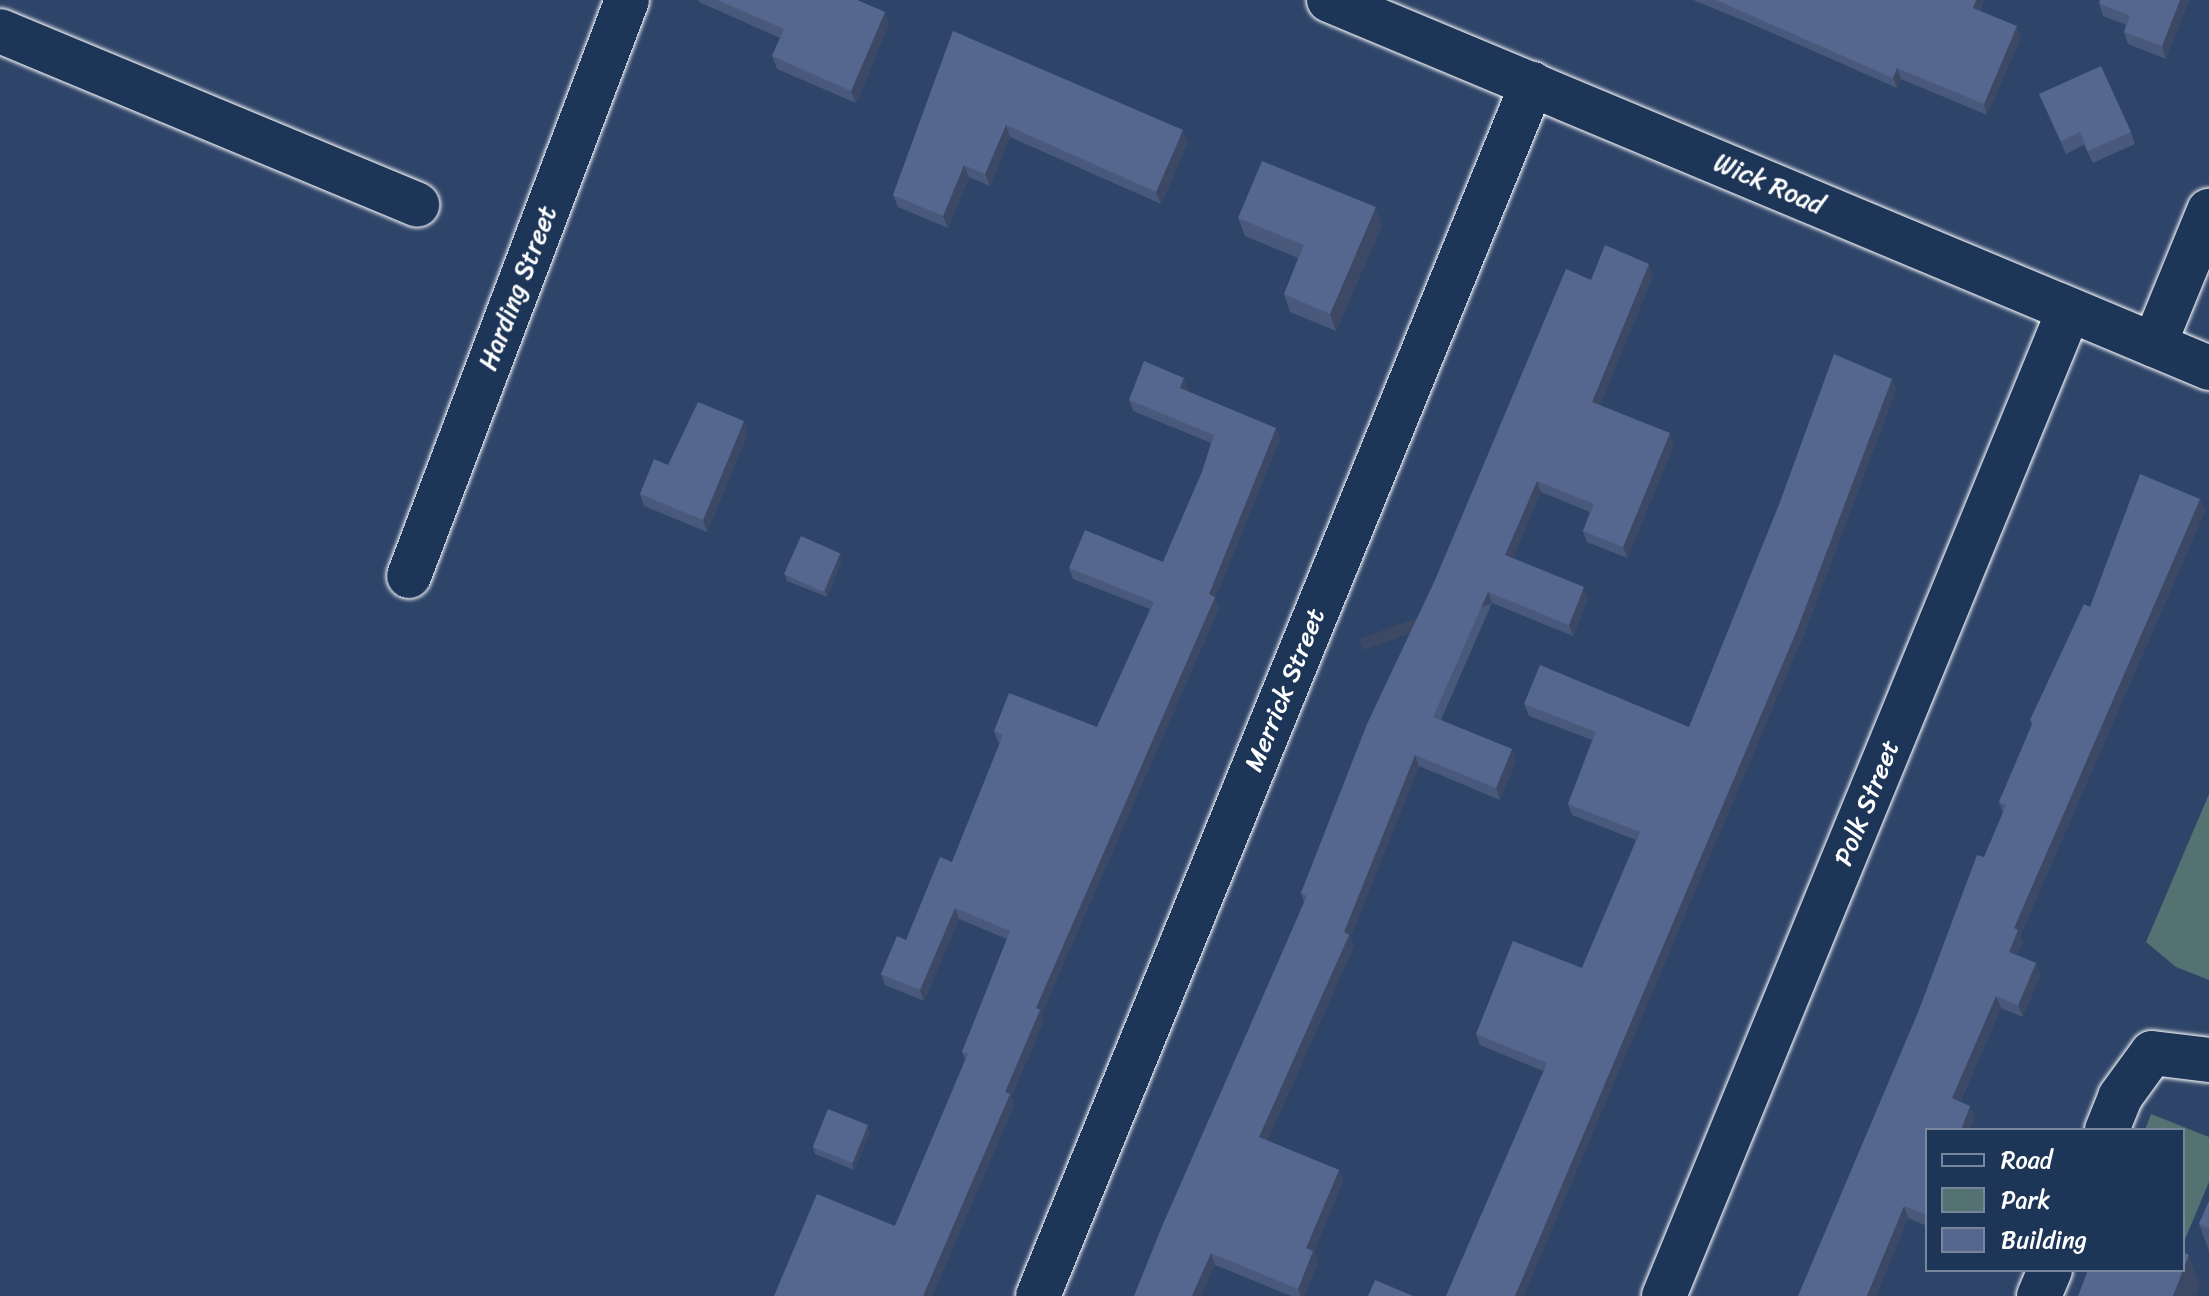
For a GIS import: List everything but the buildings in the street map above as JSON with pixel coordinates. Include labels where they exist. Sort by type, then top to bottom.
[{"type":"street","name":"Harding Street","points":[[409,576],[627,0]]},
{"type":"street","name":"Wick Road","points":[[1329,0],[2209,368]]},
{"type":"street","points":[[0,31],[417,205]]},
{"type":"street","name":"Merrick Street","points":[[1038,1296],[1532,84]]},
{"type":"street","points":[[2154,345],[2209,211]]},
{"type":"street","name":"Polk Street","points":[[1664,1296],[2069,310]]},
{"type":"street","points":[[2108,1128],[2120,1097],[2152,1053],[2209,1060]]},
{"type":"street","points":[[2039,1296],[2049,1272]]},
{"type":"green space","points":[[2209,794],[2209,980],[2176,967],[2146,942]]},
{"type":"green space","points":[[2151,1114],[2209,1137],[2209,1182],[2185,1239],[2185,1128],[2146,1128]]}]
